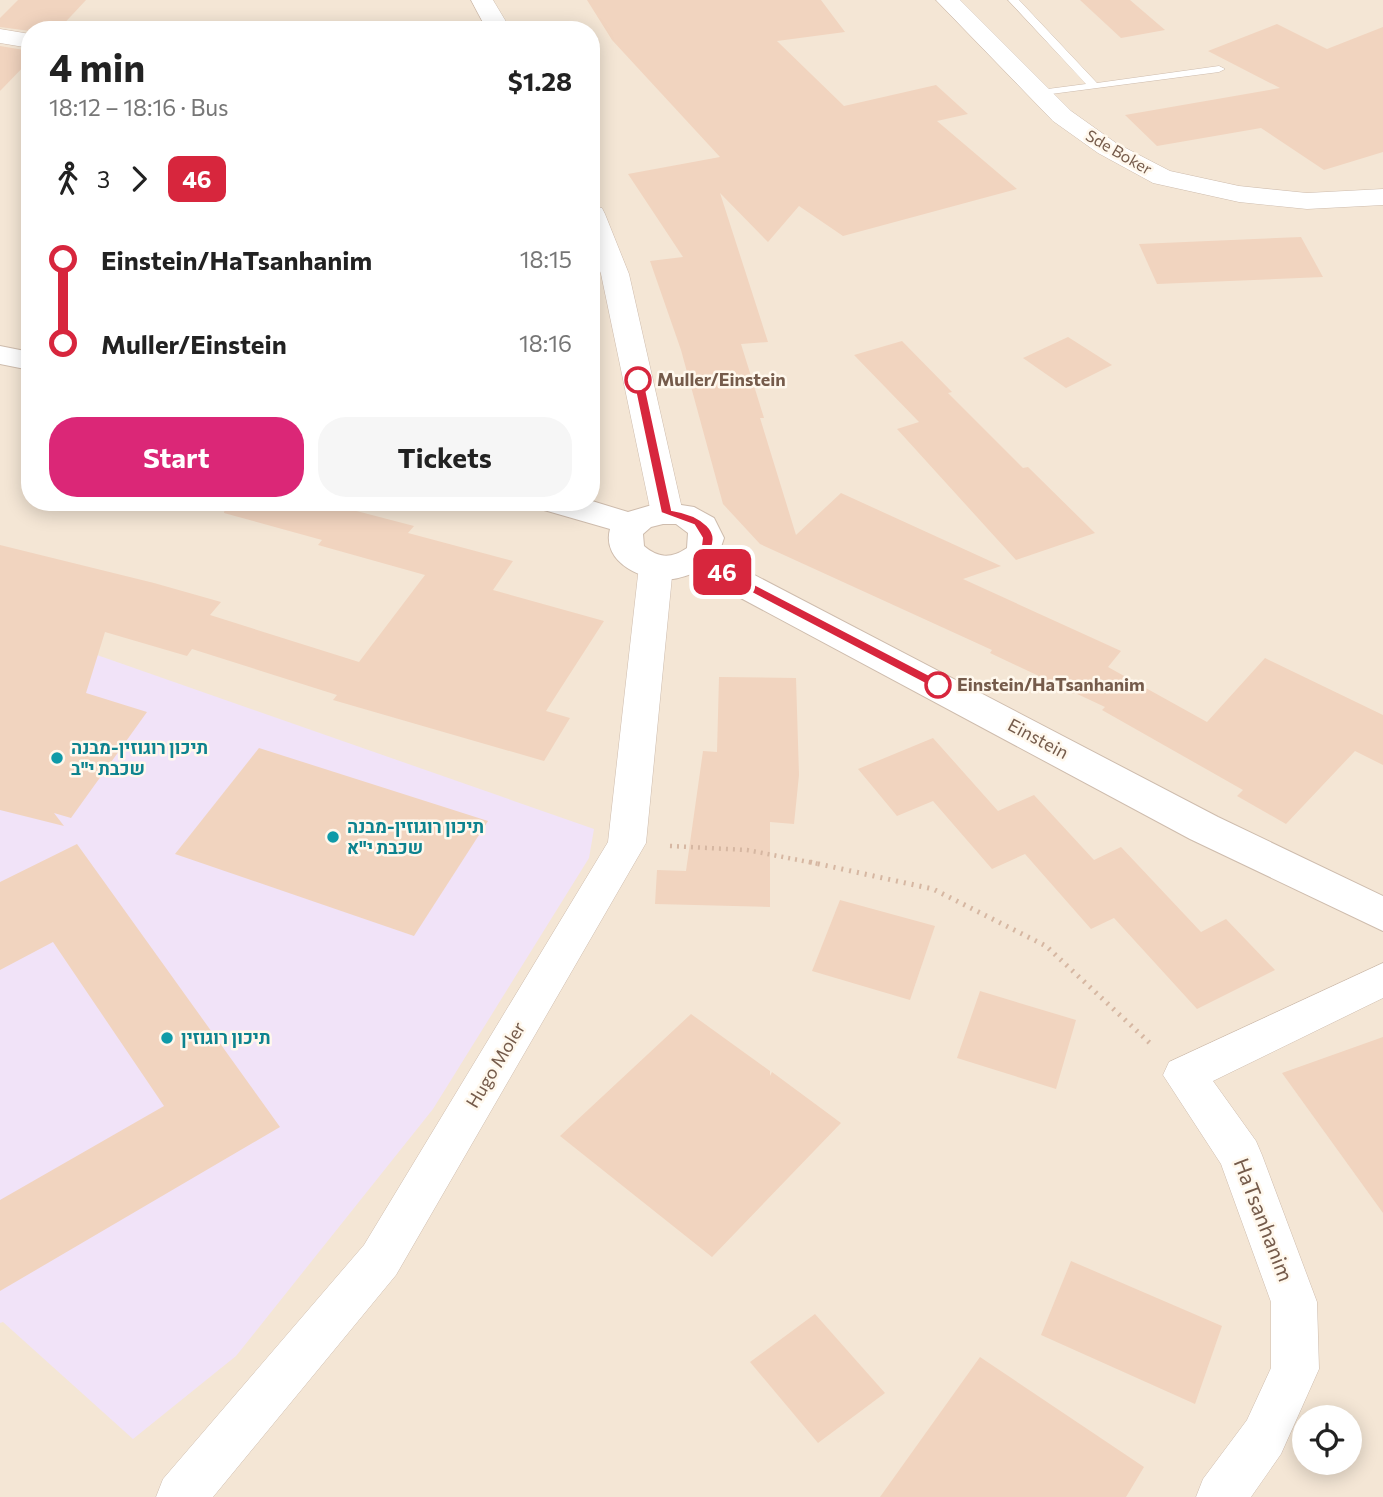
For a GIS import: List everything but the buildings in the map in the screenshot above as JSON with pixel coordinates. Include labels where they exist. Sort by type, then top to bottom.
[{"type":"street","points":[[482,0],[494,21]]},
{"type":"street","name":"Sde Boker","points":[[947,0],[1062,116],[1107,148],[1163,177],[1239,194],[1307,201],[1383,197]]},
{"type":"street","points":[[0,36],[21,40]]},
{"type":"street","points":[[600,235],[615,274],[667,513]]},
{"type":"street","points":[[0,355],[21,359]]},
{"type":"street","points":[[587,511],[632,524]]},
{"type":"street","points":[[667,513],[688,517],[705,530],[707,547],[696,558],[677,567],[656,566],[635,560],[623,543],[624,534],[632,524],[649,515],[667,513]]},
{"type":"street","name":"Einstein","points":[[696,558],[1204,828],[1383,915]]},
{"type":"street","name":"Hugo Moler","points":[[181,1497],[380,1260],[627,843],[656,566]]},
{"type":"street","points":[[1184,1075],[1383,979]]},
{"type":"street","name":"HaTsanhanim","points":[[1184,1075],[1240,1155],[1294,1302],[1294,1369],[1264,1437],[1221,1497]]},
{"type":"lane","points":[[1013,0],[1094,86]]},
{"type":"lane","points":[[1040,94],[1219,69]]},
{"type":"path","points":[[627,843],[747,850],[858,871],[933,889],[1046,946],[1184,1075]]},
{"type":"shaded area","points":[[0,0],[1383,0],[1383,1497],[0,1497]]},
{"type":"shaded area","points":[[0,621],[594,829],[589,858],[433,1109],[236,1356],[133,1439],[3,1322],[0,1323]]},
{"type":"bus line","name":"46","points":[[638,380],[667,513],[676,513],[698,522],[708,538],[707,547],[701,556],[696,558],[938,685]]},
{"type":"place","name":"Muller/Einstein","points":[[638,380]]},
{"type":"place","name":"Einstein/HaTsanhanim","points":[[938,685]]},
{"type":"place","name":"תיכון רוגוזין-מבנה שכבת י\"ב","points":[[57,758]]},
{"type":"place","name":"תיכון רוגוזין-מבנה שכבת י\"א","points":[[333,837]]},
{"type":"place","name":"תיכון רוגוזין","points":[[167,1038]]}]
